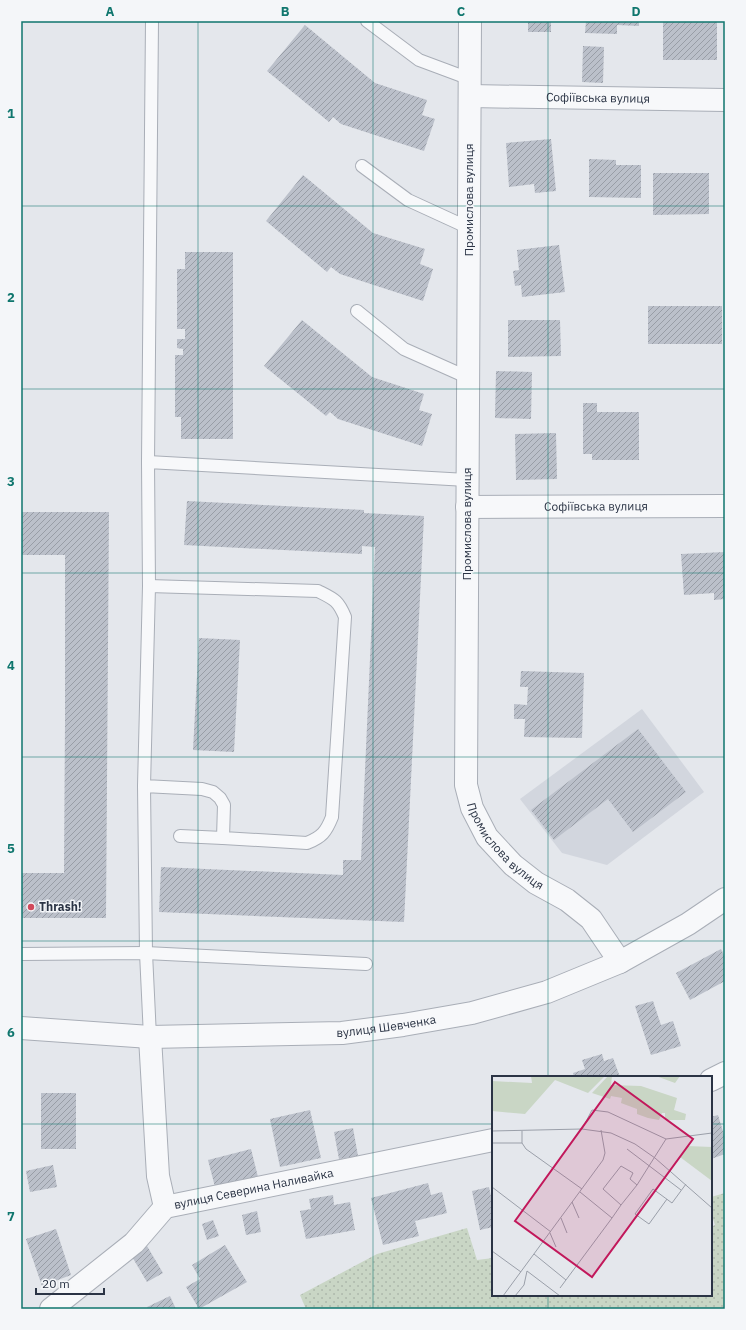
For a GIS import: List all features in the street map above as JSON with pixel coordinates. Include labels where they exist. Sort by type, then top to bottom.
[{"type":"street","name":"Промислова вулиця","points":[[470,21],[466,785],[472,808],[487,837],[508,859],[536,883],[567,900],[591,919],[620,962]]},
{"type":"street","name":"Софіївська вулиця","points":[[470,88],[725,100]]},
{"type":"street","name":"Софіївська вулиця","points":[[467,507],[725,506]]},
{"type":"street","name":"вулиця Шевченка","points":[[21,1028],[150,1037],[342,1033],[404,1025],[472,1013],[547,992],[620,962],[688,924],[725,899]]},
{"type":"street","points":[[150,1037],[158,1176],[165,1207]]},
{"type":"street","points":[[712,1080],[725,1073]]},
{"type":"street","name":"вулиця Северина Наливайка","points":[[51,1309],[134,1243],[165,1207],[492,1140]]},
{"type":"lane","points":[[150,1037],[146,953],[144,786],[149,586],[148,462],[152,21]]},
{"type":"lane","points":[[367,21],[419,60],[470,88]]},
{"type":"lane","points":[[362,166],[408,200],[469,228]]},
{"type":"lane","points":[[357,311],[404,349],[468,378]]},
{"type":"lane","points":[[148,462],[467,480]]},
{"type":"lane","points":[[149,586],[318,591],[331,597],[340,604],[345,617],[332,817],[327,829],[318,838],[307,843],[180,836]]},
{"type":"lane","points":[[144,786],[202,789],[213,792],[220,798],[224,805],[223,838]]},
{"type":"lane","points":[[21,954],[146,953],[366,964]]},
{"type":"shaded area","points":[[642,709],[704,792],[607,865],[562,853],[520,799]]},
{"type":"green space","points":[[725,1193],[725,1309],[306,1309],[300,1295],[377,1254],[467,1228],[477,1260],[492,1258],[492,1296],[712,1296],[712,1226],[715,1225],[712,1216],[712,1197]]},
{"type":"building","points":[[528,21],[551,21],[551,32],[528,32]]},
{"type":"building","points":[[586,21],[639,21],[639,26],[617,25],[617,34],[585,33]]},
{"type":"building","points":[[663,21],[717,21],[717,60],[663,60]]},
{"type":"building","points":[[305,25],[375,83],[427,100],[422,115],[435,119],[424,151],[341,124],[333,117],[329,122],[267,71]]},
{"type":"building","points":[[583,46],[604,47],[603,83],[582,82]]},
{"type":"building","points":[[551,139],[556,191],[535,193],[534,184],[509,187],[506,143]]},
{"type":"building","points":[[589,159],[616,160],[616,165],[641,165],[641,198],[589,197]]},
{"type":"building","points":[[653,173],[709,173],[709,214],[653,215]]},
{"type":"building","points":[[303,175],[373,233],[425,249],[420,264],[433,269],[423,301],[340,274],[331,267],[327,272],[266,221]]},
{"type":"building","points":[[559,245],[565,292],[522,297],[521,285],[515,286],[513,271],[519,270],[517,250]]},
{"type":"building","points":[[185,252],[233,252],[233,439],[181,439],[181,417],[175,417],[175,355],[183,355],[183,349],[177,348],[177,339],[185,339],[185,329],[177,329],[177,269],[185,269]]},
{"type":"building","points":[[648,306],[722,306],[722,344],[648,344]]},
{"type":"building","points":[[302,320],[372,377],[424,394],[419,410],[432,414],[422,446],[338,419],[330,412],[326,416],[264,366]]},
{"type":"building","points":[[508,320],[560,320],[561,356],[508,357]]},
{"type":"building","points":[[496,371],[532,372],[531,419],[495,418]]},
{"type":"building","points":[[583,403],[597,403],[597,412],[639,412],[639,460],[592,460],[592,454],[583,454]]},
{"type":"building","points":[[556,433],[557,479],[516,480],[515,434]]},
{"type":"building","points":[[187,501],[364,510],[364,513],[424,516],[404,922],[159,912],[161,867],[343,875],[343,860],[361,860],[375,547],[362,546],[362,554],[184,545]]},
{"type":"building","points":[[21,512],[109,512],[106,918],[21,918],[21,873],[64,873],[65,555],[21,555]]},
{"type":"building","points":[[725,552],[725,599],[714,600],[714,593],[684,595],[681,554]]},
{"type":"building","points":[[199,638],[240,640],[234,752],[193,750]]},
{"type":"building","points":[[521,671],[584,673],[582,738],[524,737],[525,719],[514,719],[514,704],[527,705],[528,687],[520,687]]},
{"type":"building","points":[[638,729],[686,792],[633,832],[608,799],[554,840],[531,810]]},
{"type":"building","points":[[721,949],[725,957],[725,981],[690,1000],[676,973]]},
{"type":"building","points":[[653,1001],[661,1025],[673,1021],[681,1046],[651,1055],[635,1006]]},
{"type":"building","points":[[602,1054],[604,1061],[613,1058],[620,1076],[574,1076],[573,1073],[585,1069],[582,1060]]},
{"type":"building","points":[[41,1093],[76,1093],[76,1149],[41,1149]]},
{"type":"building","points":[[310,1110],[321,1158],[280,1167],[270,1119]]},
{"type":"building","points":[[718,1115],[725,1138],[725,1154],[712,1159],[712,1117]]},
{"type":"building","points":[[353,1128],[358,1156],[339,1159],[334,1132]]},
{"type":"building","points":[[251,1149],[258,1177],[215,1187],[208,1160]]},
{"type":"building","points":[[53,1165],[57,1187],[30,1192],[26,1171]]},
{"type":"building","points":[[428,1183],[431,1195],[442,1192],[447,1213],[415,1221],[419,1236],[383,1245],[371,1198]]},
{"type":"building","points":[[489,1187],[492,1201],[492,1227],[480,1230],[472,1191]]},
{"type":"building","points":[[333,1195],[334,1205],[350,1202],[355,1230],[306,1239],[300,1211],[311,1209],[309,1199]]},
{"type":"building","points":[[257,1211],[261,1232],[246,1235],[242,1215]]},
{"type":"building","points":[[213,1220],[219,1236],[207,1240],[202,1224]]},
{"type":"building","points":[[56,1229],[71,1275],[42,1286],[26,1239]]},
{"type":"building","points":[[225,1245],[247,1282],[199,1309],[186,1287],[200,1279],[192,1265]]},
{"type":"building","points":[[147,1246],[163,1273],[147,1282],[131,1255]]},
{"type":"building","points":[[170,1296],[176,1309],[148,1309],[147,1307]]},
{"type":"place","name":"Thrash!","points":[[31,907]]}]
